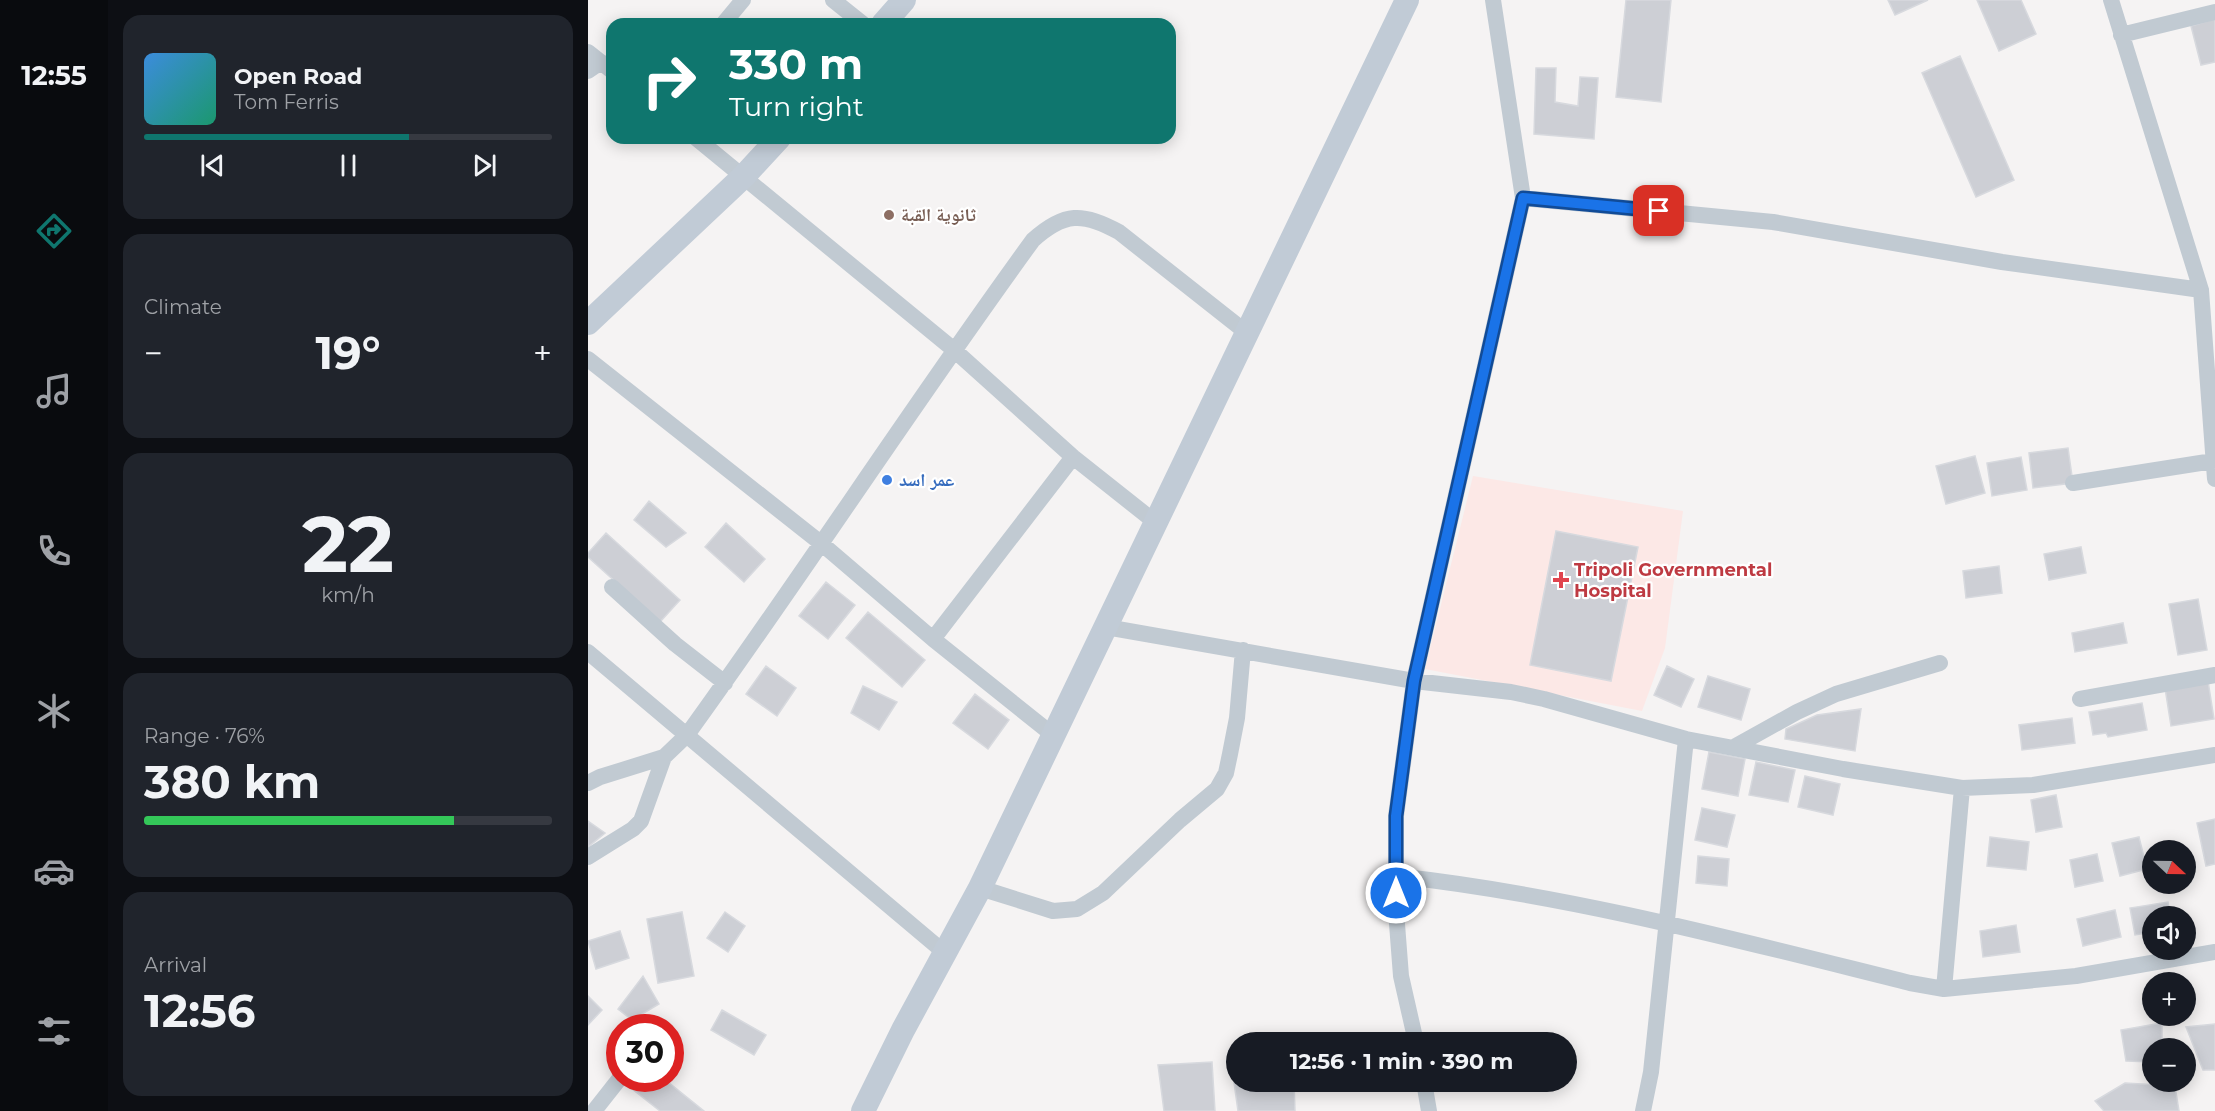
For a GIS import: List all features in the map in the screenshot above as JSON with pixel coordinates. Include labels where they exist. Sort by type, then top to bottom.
[{"type":"main road","points":[[888,18],[904,0]]},
{"type":"main road","points":[[863,1111],[903,1030],[980,888],[1407,0]]},
{"type":"main road","points":[[588,323],[744,176],[773,144]]},
{"type":"street","points":[[728,18],[743,0]]},
{"type":"street","points":[[833,0],[856,18]]},
{"type":"street","points":[[1414,1032],[1401,976],[1396,910],[1396,816],[1414,681],[1523,198],[1493,0]]},
{"type":"street","points":[[2111,0],[2201,290],[2215,479]]},
{"type":"street","points":[[2121,35],[2215,12]]},
{"type":"street","points":[[704,144],[953,349],[1073,457],[1155,522]]},
{"type":"street","points":[[1523,198],[1773,222],[2001,262],[2201,290]]},
{"type":"street","points":[[588,783],[664,757],[687,735],[822,544],[953,349],[1033,240],[1049,225],[1075,217],[1097,220],[1119,232],[1247,333]]},
{"type":"street","points":[[588,359],[822,544],[933,639],[1053,735]]},
{"type":"street","points":[[933,639],[1073,457]]},
{"type":"street","points":[[2073,483],[2213,460]]},
{"type":"street","points":[[612,587],[675,644],[725,683]]},
{"type":"street","points":[[1106,627],[1414,681],[1487,688],[1544,699],[1686,739],[1843,769],[1962,788],[2033,785],[2215,755]]},
{"type":"street","points":[[980,888],[1053,911],[1077,909],[1103,893],[1180,820],[1217,789],[1226,773],[1230,754],[1236,718],[1242,650]]},
{"type":"street","points":[[588,652],[945,953]]},
{"type":"street","points":[[1734,747],[1836,694],[1940,663]]},
{"type":"street","points":[[2080,699],[2215,675]]},
{"type":"street","points":[[1643,1111],[1651,1072],[1686,739]]},
{"type":"street","points":[[588,857],[633,829],[641,820],[664,757]]},
{"type":"street","points":[[1944,989],[1962,788]]},
{"type":"street","points":[[1396,876],[1456,884],[1579,906],[1944,989],[2076,976],[2215,952]]},
{"type":"street","points":[[594,1111],[609,1092]]},
{"type":"street","points":[[1426,1092],[1429,1111]]},
{"type":"shaded area","name":"Tripoli Governmental Hospital","points":[[1473,476],[1683,511],[1665,648],[1642,711],[1425,669]]},
{"type":"building","points":[[1626,0],[1671,0],[1661,102],[1616,97]]},
{"type":"building","points":[[1888,0],[1928,0],[1895,15]]},
{"type":"building","points":[[1977,0],[2021,0],[2036,34],[1999,51]]},
{"type":"building","points":[[2215,19],[2215,62],[2201,65],[2191,26]]},
{"type":"building","points":[[1960,56],[2014,180],[1976,197],[1922,73]]},
{"type":"building","points":[[1536,68],[1556,68],[1555,102],[1578,106],[1580,77],[1598,78],[1594,139],[1534,134]]},
{"type":"building","points":[[2068,448],[2073,483],[2033,488],[2029,453]]},
{"type":"building","points":[[1975,456],[1985,493],[1946,504],[1936,466]]},
{"type":"building","points":[[2021,457],[2027,490],[1992,496],[1987,463]]},
{"type":"building","points":[[649,501],[686,533],[666,547],[634,520]]},
{"type":"building","points":[[726,523],[765,559],[744,582],[705,547]]},
{"type":"building","name":"Tripoli Governmental Hospital","points":[[1556,531],[1638,547],[1611,681],[1530,665]]},
{"type":"building","points":[[606,533],[680,600],[660,622],[588,557],[588,553]]},
{"type":"building","points":[[2081,547],[2086,573],[2049,580],[2044,554]]},
{"type":"building","points":[[1999,566],[2002,593],[1966,598],[1963,571]]},
{"type":"building","points":[[826,582],[855,605],[828,639],[799,616]]},
{"type":"building","points":[[2198,599],[2207,650],[2178,655],[2169,604]]},
{"type":"building","points":[[868,612],[925,660],[902,687],[846,638]]},
{"type":"building","points":[[2123,623],[2127,643],[2075,652],[2072,633]]},
{"type":"building","points":[[766,666],[796,688],[777,716],[746,694]]},
{"type":"building","points":[[1667,666],[1694,679],[1681,707],[1654,695]]},
{"type":"building","points":[[1708,676],[1750,689],[1741,720],[1698,707]]},
{"type":"building","points":[[2208,681],[2214,719],[2171,726],[2165,688]]},
{"type":"building","points":[[863,686],[897,702],[879,730],[851,713]]},
{"type":"building","points":[[975,694],[1009,720],[988,749],[953,723]]},
{"type":"building","points":[[2142,703],[2147,730],[2108,737],[2106,733],[2093,735],[2089,712]]},
{"type":"building","points":[[1861,709],[1855,751],[1785,739],[1786,729],[1817,715]]},
{"type":"building","points":[[2072,718],[2075,743],[2022,750],[2019,725]]},
{"type":"building","points":[[1709,752],[1745,759],[1738,796],[1702,789]]},
{"type":"building","points":[[1756,762],[1795,770],[1788,802],[1749,795]]},
{"type":"building","points":[[1805,776],[1840,784],[1833,815],[1798,807]]},
{"type":"building","points":[[2056,795],[2062,827],[2036,832],[2031,800]]},
{"type":"building","points":[[1702,808],[1735,815],[1727,847],[1695,840]]},
{"type":"building","points":[[2215,819],[2215,864],[2206,866],[2197,823]]},
{"type":"building","points":[[588,821],[605,833],[588,847]]},
{"type":"building","points":[[1990,837],[2029,842],[2026,870],[1987,866]]},
{"type":"building","points":[[2139,837],[2142,849],[2142,870],[2120,876],[2112,843]]},
{"type":"building","points":[[2097,854],[2103,881],[2075,887],[2070,860]]},
{"type":"building","points":[[1698,856],[1729,859],[1727,886],[1696,883]]},
{"type":"building","points":[[2168,902],[2169,906],[2143,906]]},
{"type":"building","points":[[2142,906],[2142,934],[2135,935],[2130,908]]},
{"type":"building","points":[[2115,910],[2121,937],[2083,946],[2077,919]]},
{"type":"building","points":[[682,912],[694,976],[658,983],[647,919]]},
{"type":"building","points":[[725,912],[745,926],[728,952],[707,938]]},
{"type":"building","points":[[2016,925],[2020,952],[1983,957],[1980,931]]},
{"type":"building","points":[[620,931],[629,958],[596,969],[588,941]]},
{"type":"building","points":[[643,976],[659,1004],[642,1014],[624,1014],[618,1009]]},
{"type":"building","points":[[588,996],[602,1010],[588,1025]]},
{"type":"building","points":[[722,1010],[766,1035],[754,1055],[711,1030]]},
{"type":"building","points":[[2215,1024],[2215,1070],[2203,1070],[2196,1052],[2196,1038],[2190,1038],[2186,1027]]},
{"type":"building","points":[[2162,1026],[2162,1038],[2142,1038],[2142,1062],[2126,1061],[2121,1030]]},
{"type":"building","points":[[1212,1062],[1215,1111],[1164,1111],[1158,1065]]},
{"type":"building","points":[[2125,1083],[2142,1084],[2142,1092],[2176,1092],[2179,1111],[2104,1111],[2095,1101]]},
{"type":"building","points":[[636,1092],[680,1092],[704,1111],[660,1111]]},
{"type":"building","points":[[1235,1092],[1294,1092],[1295,1111],[1238,1111]]},
{"type":"place","name":"ثانوية القبة","points":[[889,215]]},
{"type":"place","name":"عمر اسد","points":[[887,480]]},
{"type":"place","name":"Tripoli Governmental Hospital","points":[[1561,580]]},
{"type":"route","points":[[1396,893],[1396,816],[1414,681],[1523,198],[1659,211]]}]
